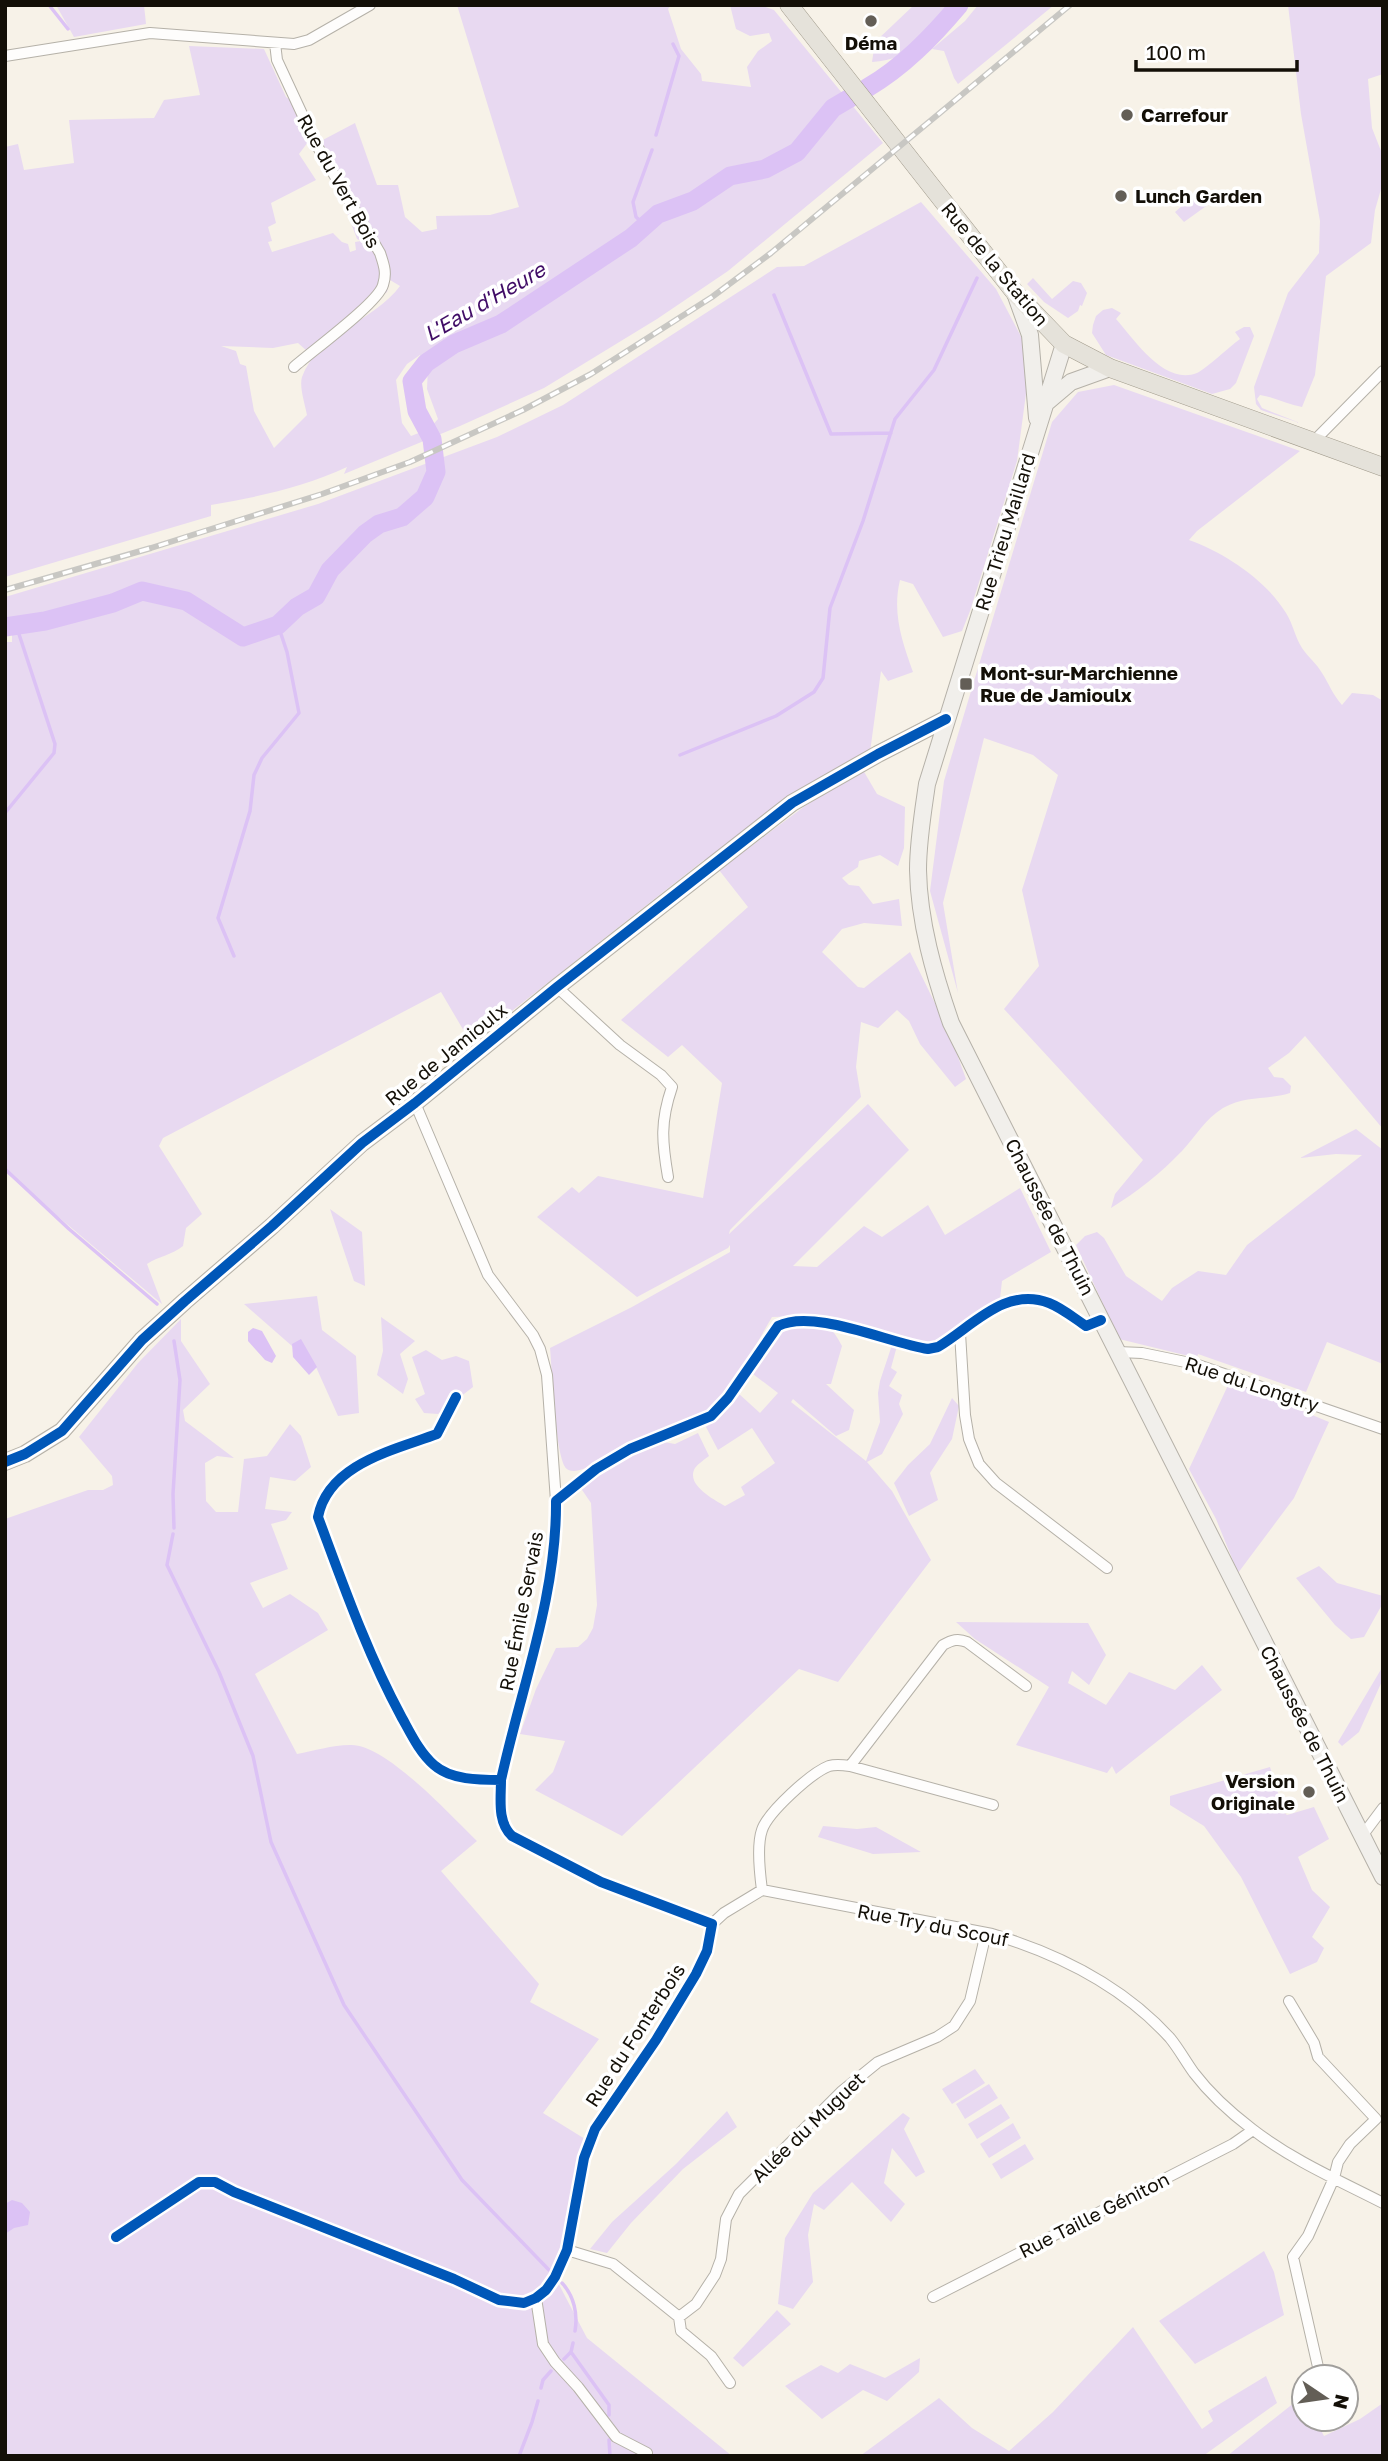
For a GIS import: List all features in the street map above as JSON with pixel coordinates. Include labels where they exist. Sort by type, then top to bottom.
[{"type":"main road","name":"Rue de la Station","points":[[789,5],[1016,294],[1064,344],[1110,368],[1383,467]]},
{"type":"main road","points":[[1016,294],[1030,335],[1038,423]]},
{"type":"main road","name":"Rue Trieu Maillard","points":[[946,719],[1064,344]]},
{"type":"main road","points":[[1043,406],[1070,382],[1110,368]]},
{"type":"main road","name":"Rue de Jamioulx","points":[[5,1462],[26,1454],[62,1431],[142,1340],[362,1143],[557,987],[792,803],[946,719]]},
{"type":"main road","name":"Chaussée de Thuin","points":[[946,719],[927,784],[918,870],[920,902],[936,979],[951,1023],[1383,1877]]},
{"type":"street","points":[[5,56],[150,33],[294,44],[309,40],[370,5]]},
{"type":"street","name":"Rue du Vert Bois","points":[[275,43],[277,60],[316,144],[380,253],[386,270],[383,288],[373,302],[294,367]]},
{"type":"street","points":[[1313,442],[1383,371]]},
{"type":"street","points":[[557,987],[620,1045],[661,1074],[672,1087],[662,1127],[668,1177]]},
{"type":"street","name":"Rue Émile Servais","points":[[415,1103],[488,1275],[533,1335],[547,1375],[556,1501],[555,1548],[529,1669],[501,1780]]},
{"type":"street","points":[[556,1501],[596,1469],[630,1449],[711,1416],[728,1398],[767,1339],[781,1324],[800,1321],[830,1324],[928,1349],[938,1348],[999,1305],[1014,1299],[1029,1298],[1050,1303],[1086,1326],[1101,1320]]},
{"type":"street","points":[[960,1333],[965,1415],[969,1439],[979,1464],[996,1483],[1107,1568]]},
{"type":"street","name":"Rue du Longtry","points":[[1118,1352],[1142,1353],[1224,1372],[1383,1429]]},
{"type":"street","points":[[456,1397],[437,1434],[369,1458],[354,1468],[331,1489],[321,1505],[318,1517],[383,1682],[422,1752],[446,1773],[467,1778],[501,1780],[502,1819],[512,1836],[601,1882],[712,1924],[724,1913],[762,1890],[761,1831],[770,1815],[816,1773],[837,1764],[993,1805]]},
{"type":"street","points":[[850,1766],[943,1645],[950,1641],[967,1642],[1026,1686]]},
{"type":"street","points":[[1362,1836],[1383,1808]]},
{"type":"street","name":"Rue Try du Scouf","points":[[762,1890],[986,1933],[1029,1945],[1106,1983],[1141,2009],[1172,2040],[1195,2074],[1218,2100],[1253,2130],[1296,2160],[1383,2203]]},
{"type":"street","name":"Rue du Fonterbois","points":[[536,2298],[555,2277],[567,2250],[584,2158],[592,2134],[690,1984],[707,1951],[712,1924]]},
{"type":"street","name":"Allée du Muguet","points":[[679,2317],[696,2304],[715,2275],[721,2259],[726,2219],[739,2194],[841,2092],[878,2062],[954,2026],[970,2001],[986,1933]]},
{"type":"street","points":[[1289,2001],[1314,2043],[1318,2057],[1376,2119],[1350,2144],[1338,2162],[1334,2178],[1308,2236],[1293,2257],[1317,2363]]},
{"type":"street","name":"Rue Taille Géniton","points":[[933,2297],[1233,2144],[1253,2130]]},
{"type":"street","points":[[116,2237],[185,2190],[199,2182],[209,2181],[221,2183],[234,2192],[454,2279],[499,2300],[524,2303],[536,2298],[543,2344],[555,2362],[616,2437],[647,2453]]},
{"type":"street","points":[[567,2250],[613,2264],[679,2317],[681,2331],[711,2356],[730,2383]]},
{"type":"shaded area","points":[[56,5],[144,5],[146,24],[74,37]]},
{"type":"shaded area","points":[[457,5],[671,5],[668,9],[681,49],[701,74],[702,81],[751,87],[747,67],[758,51],[772,41],[769,33],[750,36],[736,29],[730,5],[760,5],[774,10],[883,143],[728,271],[657,319],[544,388],[344,474],[347,467],[280,490],[211,505],[211,516],[5,577],[5,147],[18,144],[24,170],[74,163],[69,120],[154,118],[164,100],[200,95],[189,46],[264,49],[286,97],[292,101],[311,138],[299,154],[316,180],[271,203],[276,223],[268,227],[272,241],[268,242],[272,252],[333,233],[348,244],[350,252],[356,250],[355,242],[361,241],[357,239],[346,210],[353,213],[383,267],[389,262],[319,142],[355,123],[377,185],[398,185],[405,217],[422,232],[437,229],[436,216],[490,215],[519,207]],"holes":[[[390,280],[400,286],[389,298],[333,339],[309,362],[301,381],[307,415],[274,448],[254,411],[246,366],[240,364],[236,351],[221,346],[273,348],[298,343],[307,351],[387,292]],[[420,355],[428,366],[427,389],[438,419],[429,429],[411,436],[402,423],[396,380],[407,364]]]},
{"type":"shaded area","points":[[914,5],[953,5],[928,36],[910,51],[887,60],[872,62],[875,42]]},
{"type":"shaded area","points":[[978,5],[1054,5],[958,84],[944,51],[932,49],[965,21]]},
{"type":"shaded area","points":[[1288,5],[1383,5],[1383,74],[1368,79],[1372,128],[1383,156],[1383,182],[1375,210],[1371,243],[1326,276],[1315,375],[1302,407],[1260,395],[1257,399],[1262,408],[1300,423],[1261,410],[1256,404],[1254,387],[1288,293],[1319,253],[1320,221],[1301,114]]},
{"type":"shaded area","points":[[1198,192],[1209,204],[1184,222],[1175,212]]},
{"type":"shaded area","points":[[921,202],[996,289],[1026,346],[1027,386],[1017,461],[962,631],[943,637],[913,584],[900,580],[898,615],[913,672],[888,681],[881,671],[870,752],[706,863],[704,860],[471,1043],[441,992],[163,1138],[159,1146],[202,1214],[186,1228],[183,1246],[147,1264],[162,1304],[5,1172],[5,642],[12,642],[12,635],[5,619],[5,597],[318,504],[497,437],[563,405],[777,267],[804,266]]},
{"type":"shaded area","points":[[1033,278],[1052,299],[1073,281],[1081,283],[1087,293],[1082,306],[1068,318],[1044,302],[1027,284]]},
{"type":"shaded area","points":[[1112,308],[1121,313],[1116,319],[1151,358],[1173,373],[1185,375],[1197,373],[1206,367],[1240,339],[1235,332],[1250,327],[1254,336],[1236,383],[1230,389],[1212,394],[1106,355],[1092,333],[1093,325],[1096,316],[1103,310]]},
{"type":"shaded area","points":[[1114,385],[1300,451],[1189,540],[1217,552],[1244,569],[1278,601],[1302,648],[1342,705],[1352,693],[1373,695],[1383,701],[1383,1129],[1305,1036],[1289,1053],[1268,1068],[1274,1077],[1283,1078],[1291,1086],[1290,1093],[1240,1101],[1223,1108],[1206,1122],[1166,1167],[1111,1208],[1115,1194],[1143,1160],[1004,1009],[1039,966],[1022,890],[1058,775],[1033,755],[984,738],[943,903],[958,993],[930,891],[944,781],[1052,422],[1078,392]]},
{"type":"shaded area","points":[[863,770],[877,794],[905,807],[904,848],[898,866],[880,855],[859,861],[858,867],[842,878],[849,885],[859,886],[873,904],[899,899],[902,926],[864,923],[842,929],[822,952],[858,987],[864,988],[910,952],[949,1032],[966,1079],[955,1087],[920,1044],[909,1021],[897,1010],[878,1028],[861,1022],[856,1067],[861,1097],[729,1234],[868,1104],[909,1150],[793,1266],[817,1267],[864,1226],[882,1237],[928,1205],[945,1235],[1020,1188],[1051,1252],[1002,1281],[1000,1299],[934,1345],[819,1318],[772,1317],[723,1402],[711,1412],[587,1468],[576,1471],[567,1469],[560,1449],[550,1348],[632,1307],[730,1252],[730,1245],[637,1297],[537,1217],[572,1187],[579,1193],[598,1176],[703,1198],[722,1083],[682,1045],[668,1057],[621,1020],[748,907],[719,870],[805,806]]},
{"type":"shaded area","points":[[1356,1129],[1383,1150],[1383,1364],[1327,1342],[1306,1392],[1198,1354],[1197,1358],[1119,1339],[1076,1245],[1085,1236],[1097,1232],[1104,1238],[1126,1276],[1162,1301],[1172,1288],[1198,1271],[1226,1275],[1247,1245],[1362,1155],[1336,1154],[1300,1158]]},
{"type":"shaded area","points":[[330,1209],[362,1232],[365,1286],[354,1281]]},
{"type":"shaded area","points":[[317,1296],[322,1330],[356,1356],[359,1413],[338,1416],[316,1367],[244,1304]]},
{"type":"shaded area","points":[[381,1317],[415,1341],[400,1354],[408,1379],[403,1394],[377,1375],[383,1351]]},
{"type":"shaded area","points":[[181,1319],[181,1341],[210,1384],[183,1410],[185,1421],[234,1458],[217,1456],[205,1463],[206,1501],[216,1512],[238,1512],[244,1459],[267,1456],[290,1424],[301,1436],[311,1467],[295,1481],[270,1477],[265,1509],[292,1512],[286,1520],[271,1524],[288,1569],[250,1583],[263,1608],[290,1594],[318,1613],[328,1630],[255,1674],[297,1754],[350,1745],[381,1756],[417,1783],[477,1841],[441,1871],[539,1984],[530,2002],[599,2039],[543,2113],[585,2139],[563,2253],[554,2275],[587,2338],[732,2456],[5,2456],[5,1519],[88,1490],[103,1490],[113,1485],[112,1476],[79,1437],[138,1363]]},
{"type":"shaded area","points":[[794,1325],[828,1327],[842,1346],[831,1384],[826,1384],[854,1410],[849,1430],[836,1436],[793,1399],[791,1402],[866,1461],[880,1422],[880,1381],[892,1345],[897,1346],[891,1368],[897,1372],[889,1386],[902,1395],[899,1404],[903,1414],[882,1454],[867,1462],[892,1491],[931,1560],[838,1682],[799,1669],[622,1836],[535,1790],[553,1772],[565,1741],[520,1734],[536,1689],[556,1648],[578,1647],[587,1639],[593,1628],[597,1605],[591,1503],[580,1487],[601,1471],[624,1459],[664,1442],[675,1444],[698,1433],[709,1456],[695,1468],[693,1474],[697,1486],[725,1506],[745,1495],[741,1487],[775,1463],[752,1428],[718,1450],[706,1427],[738,1393],[760,1413],[778,1393],[749,1371],[781,1328]]},
{"type":"shaded area","points":[[253,1328],[262,1331],[276,1356],[272,1363],[265,1360],[248,1341],[248,1332]]},
{"type":"shaded area","points":[[301,1339],[317,1367],[309,1375],[293,1357],[292,1344]]},
{"type":"shaded area","points":[[426,1350],[442,1360],[456,1356],[469,1361],[473,1387],[438,1414],[424,1413],[415,1399],[425,1394],[412,1357]]},
{"type":"shaded area","points":[[1230,1381],[1329,1422],[1294,1498],[1238,1573],[1216,1519],[1189,1469]]},
{"type":"shaded area","points":[[952,1398],[959,1406],[952,1439],[930,1473],[938,1500],[909,1516],[894,1483],[930,1444]]},
{"type":"shaded area","points":[[1319,1566],[1337,1583],[1383,1596],[1383,1603],[1364,1637],[1351,1639],[1335,1625],[1296,1578]]},
{"type":"shaded area","points":[[956,1622],[1088,1623],[1106,1655],[1089,1685],[1072,1671],[1068,1683],[1106,1705],[1129,1672],[1175,1690],[1202,1665],[1222,1690],[1116,1774],[1112,1766],[1107,1773],[1016,1745],[1049,1687],[975,1639]]},
{"type":"shaded area","points":[[1383,1666],[1383,1679],[1359,1732],[1342,1746],[1338,1742]]},
{"type":"shaded area","points":[[1270,1767],[1284,1812],[1287,1815],[1314,1807],[1329,1839],[1298,1857],[1312,1890],[1330,1907],[1312,1937],[1324,1948],[1317,1962],[1290,1974],[1241,1877],[1204,1826],[1170,1805],[1170,1796]]},
{"type":"shaded area","points":[[823,1826],[857,1829],[876,1827],[921,1852],[873,1854],[818,1837]]},
{"type":"shaded area","points":[[975,2069],[985,2083],[952,2104],[942,2089]]},
{"type":"shaded area","points":[[989,2084],[998,2098],[965,2119],[956,2104]]},
{"type":"shaded area","points":[[1001,2104],[1010,2118],[977,2139],[968,2124]]},
{"type":"shaded area","points":[[727,2111],[737,2127],[683,2169],[631,2223],[607,2253],[590,2249],[612,2222],[676,2164]]},
{"type":"shaded area","points":[[903,2113],[910,2118],[904,2129],[925,2172],[916,2177],[892,2148],[884,2183],[905,2204],[891,2222],[852,2182],[824,2210],[814,2204],[808,2235],[813,2282],[793,2309],[778,2304],[785,2238],[813,2193]]},
{"type":"shaded area","points":[[1013,2123],[1021,2138],[989,2158],[980,2144]]},
{"type":"shaded area","points":[[1025,2144],[1034,2159],[1001,2179],[992,2164]]},
{"type":"shaded area","points":[[12,2200],[22,2203],[30,2212],[28,2225],[14,2228],[5,2234],[5,2204]]},
{"type":"shaded area","points":[[1264,2251],[1274,2272],[1284,2315],[1195,2364],[1159,2321]]},
{"type":"shaded area","points":[[777,2310],[791,2324],[743,2367],[733,2358]]},
{"type":"shaded area","points":[[1133,2327],[1202,2429],[1213,2421],[1208,2411],[1266,2376],[1277,2403],[1203,2456],[860,2456],[939,2398],[972,2428],[1009,2451],[1053,2412]]},
{"type":"shaded area","points":[[920,2358],[919,2372],[887,2401],[863,2390],[822,2419],[785,2386],[821,2365],[838,2373],[850,2364],[885,2378]]},
{"type":"shaded area","points":[[1383,2403],[1383,2456],[1227,2456],[1290,2406],[1290,2433],[1322,2433],[1324,2436],[1330,2433],[1360,2433],[1360,2419]]},
{"type":"waterway","points":[[49,5],[68,29]]},
{"type":"waterway","name":"L'Eau d'Heure","points":[[867,88],[893,71],[916,51],[959,5]]},
{"type":"waterway","points":[[656,135],[679,56],[673,44]]},
{"type":"waterway","name":"L'Eau d'Heure","points":[[5,627],[45,621],[113,603],[142,591],[186,601],[243,637],[278,625],[297,607],[316,596],[330,570],[365,534],[379,524],[402,517],[425,497],[436,472],[432,439],[417,411],[412,381],[426,363],[454,344],[501,324],[631,238],[658,214],[693,201],[730,176],[765,169],[797,152],[833,108],[850,98]]},
{"type":"waterway","points":[[645,225],[636,217],[633,202],[652,150]]},
{"type":"waterway","points":[[680,755],[776,716],[814,692],[823,678],[830,608],[863,521],[895,419],[934,370],[977,278]]},
{"type":"waterway","points":[[774,295],[831,434],[891,433]]},
{"type":"waterway","points":[[5,813],[54,753],[55,744],[16,625]]},
{"type":"waterway","points":[[234,956],[218,918],[250,811],[254,775],[262,758],[299,713],[287,652],[278,625]]},
{"type":"waterway","points":[[5,1169],[69,1229],[157,1304]]},
{"type":"waterway","points":[[174,1341],[180,1380],[173,1494],[174,1528]]},
{"type":"waterway","points":[[173,1534],[167,1565],[219,1672],[253,1756],[271,1842],[344,2005],[462,2180],[549,2270]]},
{"type":"waterway","points":[[562,2283],[574,2306],[575,2331]]},
{"type":"waterway","points":[[573,2343],[571,2352],[609,2405],[609,2415]]},
{"type":"waterway","points":[[564,2359],[571,2352]]},
{"type":"waterway","points":[[541,2388],[543,2380],[551,2371]]},
{"type":"waterway","points":[[519,2456],[538,2401]]},
{"type":"waterway","points":[[609,2440],[610,2456]]},
{"type":"railway","points":[[5,590],[151,548],[322,494],[410,462],[523,410],[591,374],[712,297],[771,253],[1070,5]]},
{"type":"cycle path","points":[[5,1462],[25,1454],[62,1431],[142,1340],[185,1301],[362,1143],[557,987],[792,803],[946,719]]},
{"type":"cycle path","points":[[501,1780],[551,1572],[556,1501],[596,1469],[630,1449],[711,1416],[728,1398],[778,1326],[811,1321],[831,1324],[928,1349],[938,1347],[990,1311],[1018,1300],[1033,1299],[1049,1303],[1086,1326],[1101,1320]]},
{"type":"cycle path","points":[[116,2237],[199,2182],[215,2182],[234,2192],[454,2279],[499,2300],[524,2303],[536,2298],[555,2277],[567,2250],[584,2158],[595,2129],[656,2040],[707,1951],[712,1924],[601,1882],[512,1836],[502,1817],[501,1780],[457,1776],[434,1765],[411,1735],[377,1668],[318,1517],[324,1499],[335,1484],[349,1472],[383,1453],[437,1434],[456,1397]]},
{"type":"place","name":"Déma","points":[[871,21]]},
{"type":"place","name":"Carrefour","points":[[1127,115]]},
{"type":"place","name":"Lunch Garden","points":[[1121,196]]},
{"type":"place","name":"Mont-sur-Marchienne Rue de Jamioulx","points":[[966,684]]},
{"type":"place","name":"Version Originale","points":[[1309,1792]]}]
